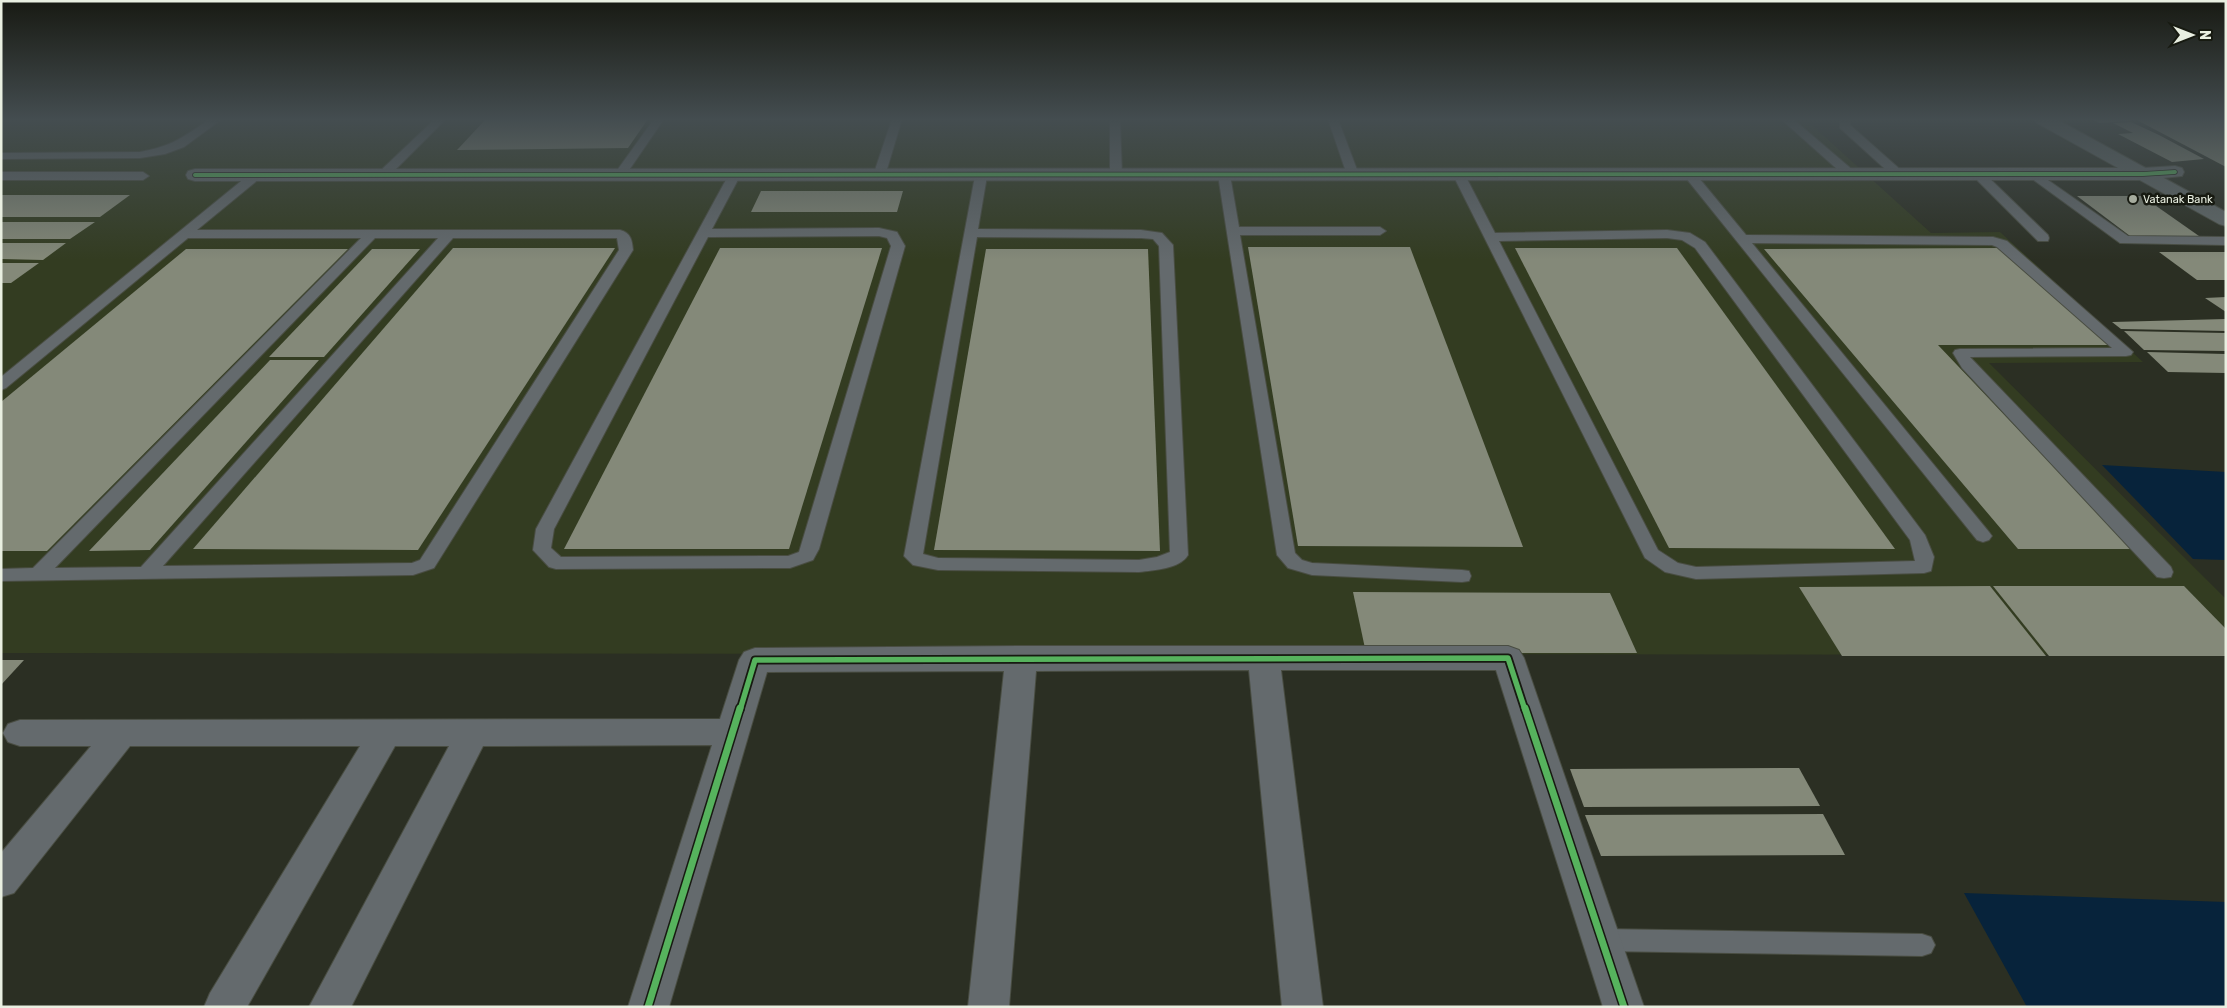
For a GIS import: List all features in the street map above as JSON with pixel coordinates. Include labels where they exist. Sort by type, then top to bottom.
[{"type":"main road","points":[[2129,166],[2226,220]]},
{"type":"main road","points":[[2163,166],[2209,190]]},
{"type":"street","points":[[195,175],[2035,175],[2174,172]]},
{"type":"street","points":[[988,1007],[1021,658]]},
{"type":"street","points":[[648,1007],[755,660],[1021,658],[1508,658],[1624,1007]]},
{"type":"street","points":[[1264,658],[1303,1007]]},
{"type":"street","points":[[1,881],[122,732]]},
{"type":"street","points":[[224,1007],[386,732]]},
{"type":"street","points":[[329,1007],[473,732]]},
{"type":"street","points":[[20,733],[733,732]]},
{"type":"lane","points":[[382,176],[392,166]]},
{"type":"lane","points":[[619,176],[626,166]]},
{"type":"lane","points":[[879,176],[882,166]]},
{"type":"lane","points":[[1116,166],[1116,175]]},
{"type":"lane","points":[[1350,166],[1353,175]]},
{"type":"lane","points":[[1841,166],[1851,175]]},
{"type":"lane","points":[[1889,166],[1899,175]]},
{"type":"lane","points":[[1224,175],[1286,556],[1295,564],[1312,569],[1462,576]]},
{"type":"lane","points":[[1459,175],[1650,554],[1668,568],[1680,572],[1696,573],[1924,568],[1925,557],[1919,540],[1700,245],[1685,236],[1666,234],[1491,237]]},
{"type":"lane","points":[[1690,175],[1983,536]]},
{"type":"lane","points":[[1979,175],[2043,238]]},
{"type":"lane","points":[[2035,175],[2126,240],[2226,242]]},
{"type":"lane","points":[[1,176],[143,176]]},
{"type":"lane","points":[[1,385],[255,176]]},
{"type":"lane","points":[[704,233],[879,232],[892,235],[898,246],[810,549],[806,556],[790,562],[556,563],[542,550],[545,529],[734,176]]},
{"type":"lane","points":[[970,234],[1141,234],[1157,236],[1166,245],[1179,556],[1160,563],[1139,566],[938,564],[920,561],[912,556],[970,234],[981,176]]},
{"type":"lane","points":[[1232,231],[1380,231]]},
{"type":"lane","points":[[1,576],[413,569],[427,564],[626,250],[625,239],[620,234],[185,234]]},
{"type":"lane","points":[[37,575],[372,234]]},
{"type":"lane","points":[[146,573],[449,234]]},
{"type":"lane","points":[[1742,239],[1992,241],[2002,244],[2126,352],[1960,353],[1967,365],[2164,572]]},
{"type":"lane","points":[[1602,940],[1922,945]]},
{"type":"shaded area","points":[[1,166],[1857,166],[1931,233],[2000,232],[2143,362],[1989,363],[2226,599],[2226,655],[1,653]]},
{"type":"water","points":[[2102,465],[2226,472],[2226,560],[2193,559]]},
{"type":"water","points":[[1964,893],[2226,902],[2226,1007],[2027,1007]]},
{"type":"building","points":[[761,191],[903,191],[897,212],[751,212]]},
{"type":"building","points":[[1,195],[130,195],[100,217],[1,217]]},
{"type":"building","points":[[2077,196],[2142,196],[2199,236],[2130,236]]},
{"type":"building","points":[[1,222],[95,222],[70,239],[1,239]]},
{"type":"building","points":[[1,243],[66,243],[43,260],[1,259]]},
{"type":"building","points":[[1248,247],[1410,247],[1523,547],[1298,546]]},
{"type":"building","points":[[453,248],[615,248],[418,550],[193,549]]},
{"type":"building","points":[[720,248],[882,248],[789,549],[564,549]]},
{"type":"building","points":[[1515,248],[1677,248],[1895,549],[1669,548]]},
{"type":"building","points":[[2001,248],[2112,345],[1938,345],[2132,549],[2018,549],[1764,249]]},
{"type":"building","points":[[186,249],[348,249],[47,551],[1,551],[1,402]]},
{"type":"building","points":[[372,249],[420,249],[324,357],[269,357]]},
{"type":"building","points":[[986,249],[1148,249],[1160,551],[934,550]]},
{"type":"building","points":[[2159,252],[2226,252],[2226,280],[2197,280]]},
{"type":"building","points":[[1,263],[39,263],[11,283],[1,283]]},
{"type":"building","points":[[2226,297],[2226,312],[2205,298]]},
{"type":"building","points":[[2226,319],[2226,331],[2121,329],[2112,322]]},
{"type":"building","points":[[2124,331],[2226,333],[2226,351],[2144,350]]},
{"type":"building","points":[[2147,352],[2226,354],[2226,373],[2168,372]]},
{"type":"building","points":[[270,360],[319,360],[150,550],[89,551]]},
{"type":"building","points":[[1990,586],[2046,656],[1842,656],[1799,587]]},
{"type":"building","points":[[1993,586],[2184,586],[2226,629],[2226,656],[2049,656]]},
{"type":"building","points":[[1353,592],[1610,593],[1637,653],[1366,653]]},
{"type":"building","points":[[1,660],[24,660],[1,685]]},
{"type":"building","points":[[1799,768],[1820,806],[1584,807],[1570,769]]},
{"type":"building","points":[[1823,814],[1845,855],[1601,856],[1585,815]]},
{"type":"cycle path","points":[[195,175],[2143,174],[2175,172]]},
{"type":"cycle path","points":[[648,1007],[755,660],[1508,658],[1624,1007]]},
{"type":"place","name":"Vatanak Bank","points":[[2133,199]]}]
